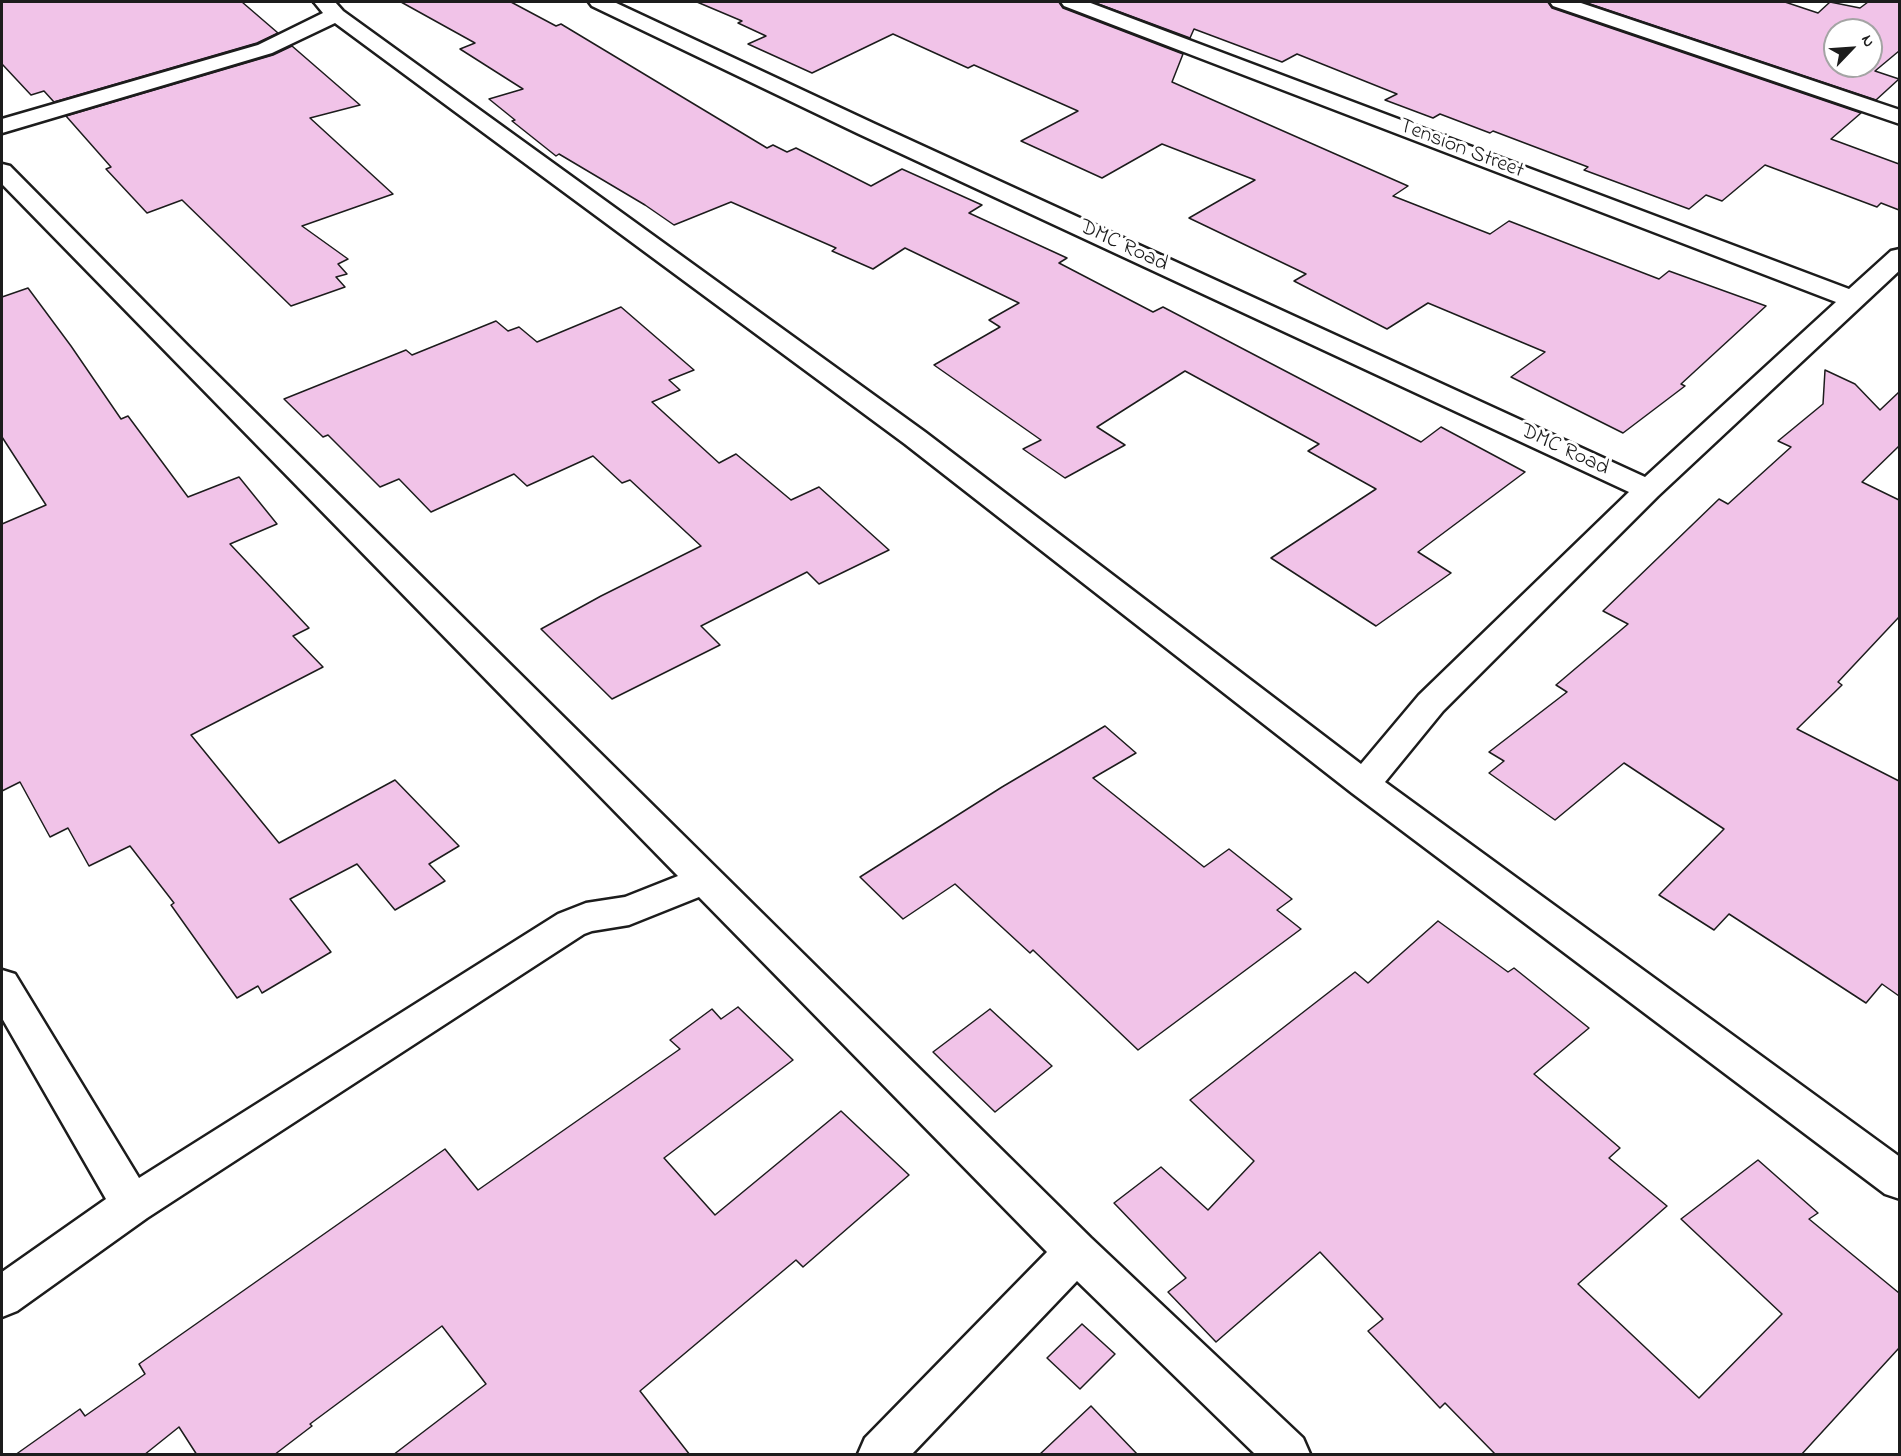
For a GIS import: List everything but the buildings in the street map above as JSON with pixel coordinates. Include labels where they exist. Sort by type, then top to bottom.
[{"type":"street","name":"DMC Road","points":[[599,2],[867,129],[1648,490]]},
{"type":"street","name":"Tension Street","points":[[1071,2],[1852,299]]},
{"type":"street","points":[[1560,2],[1899,117]]},
{"type":"street","points":[[2,126],[265,50],[330,8],[915,438],[1364,784],[1899,1181]]},
{"type":"street","points":[[2,171],[187,360],[1076,1252],[1287,1455]]},
{"type":"street","points":[[1364,784],[1431,704],[1648,490],[1899,256]]},
{"type":"street","points":[[2,1297],[132,1205],[571,924],[586,917],[629,910],[706,879]]},
{"type":"street","points":[[2,985],[132,1205]]},
{"type":"street","points":[[881,1455],[1076,1252]]}]
